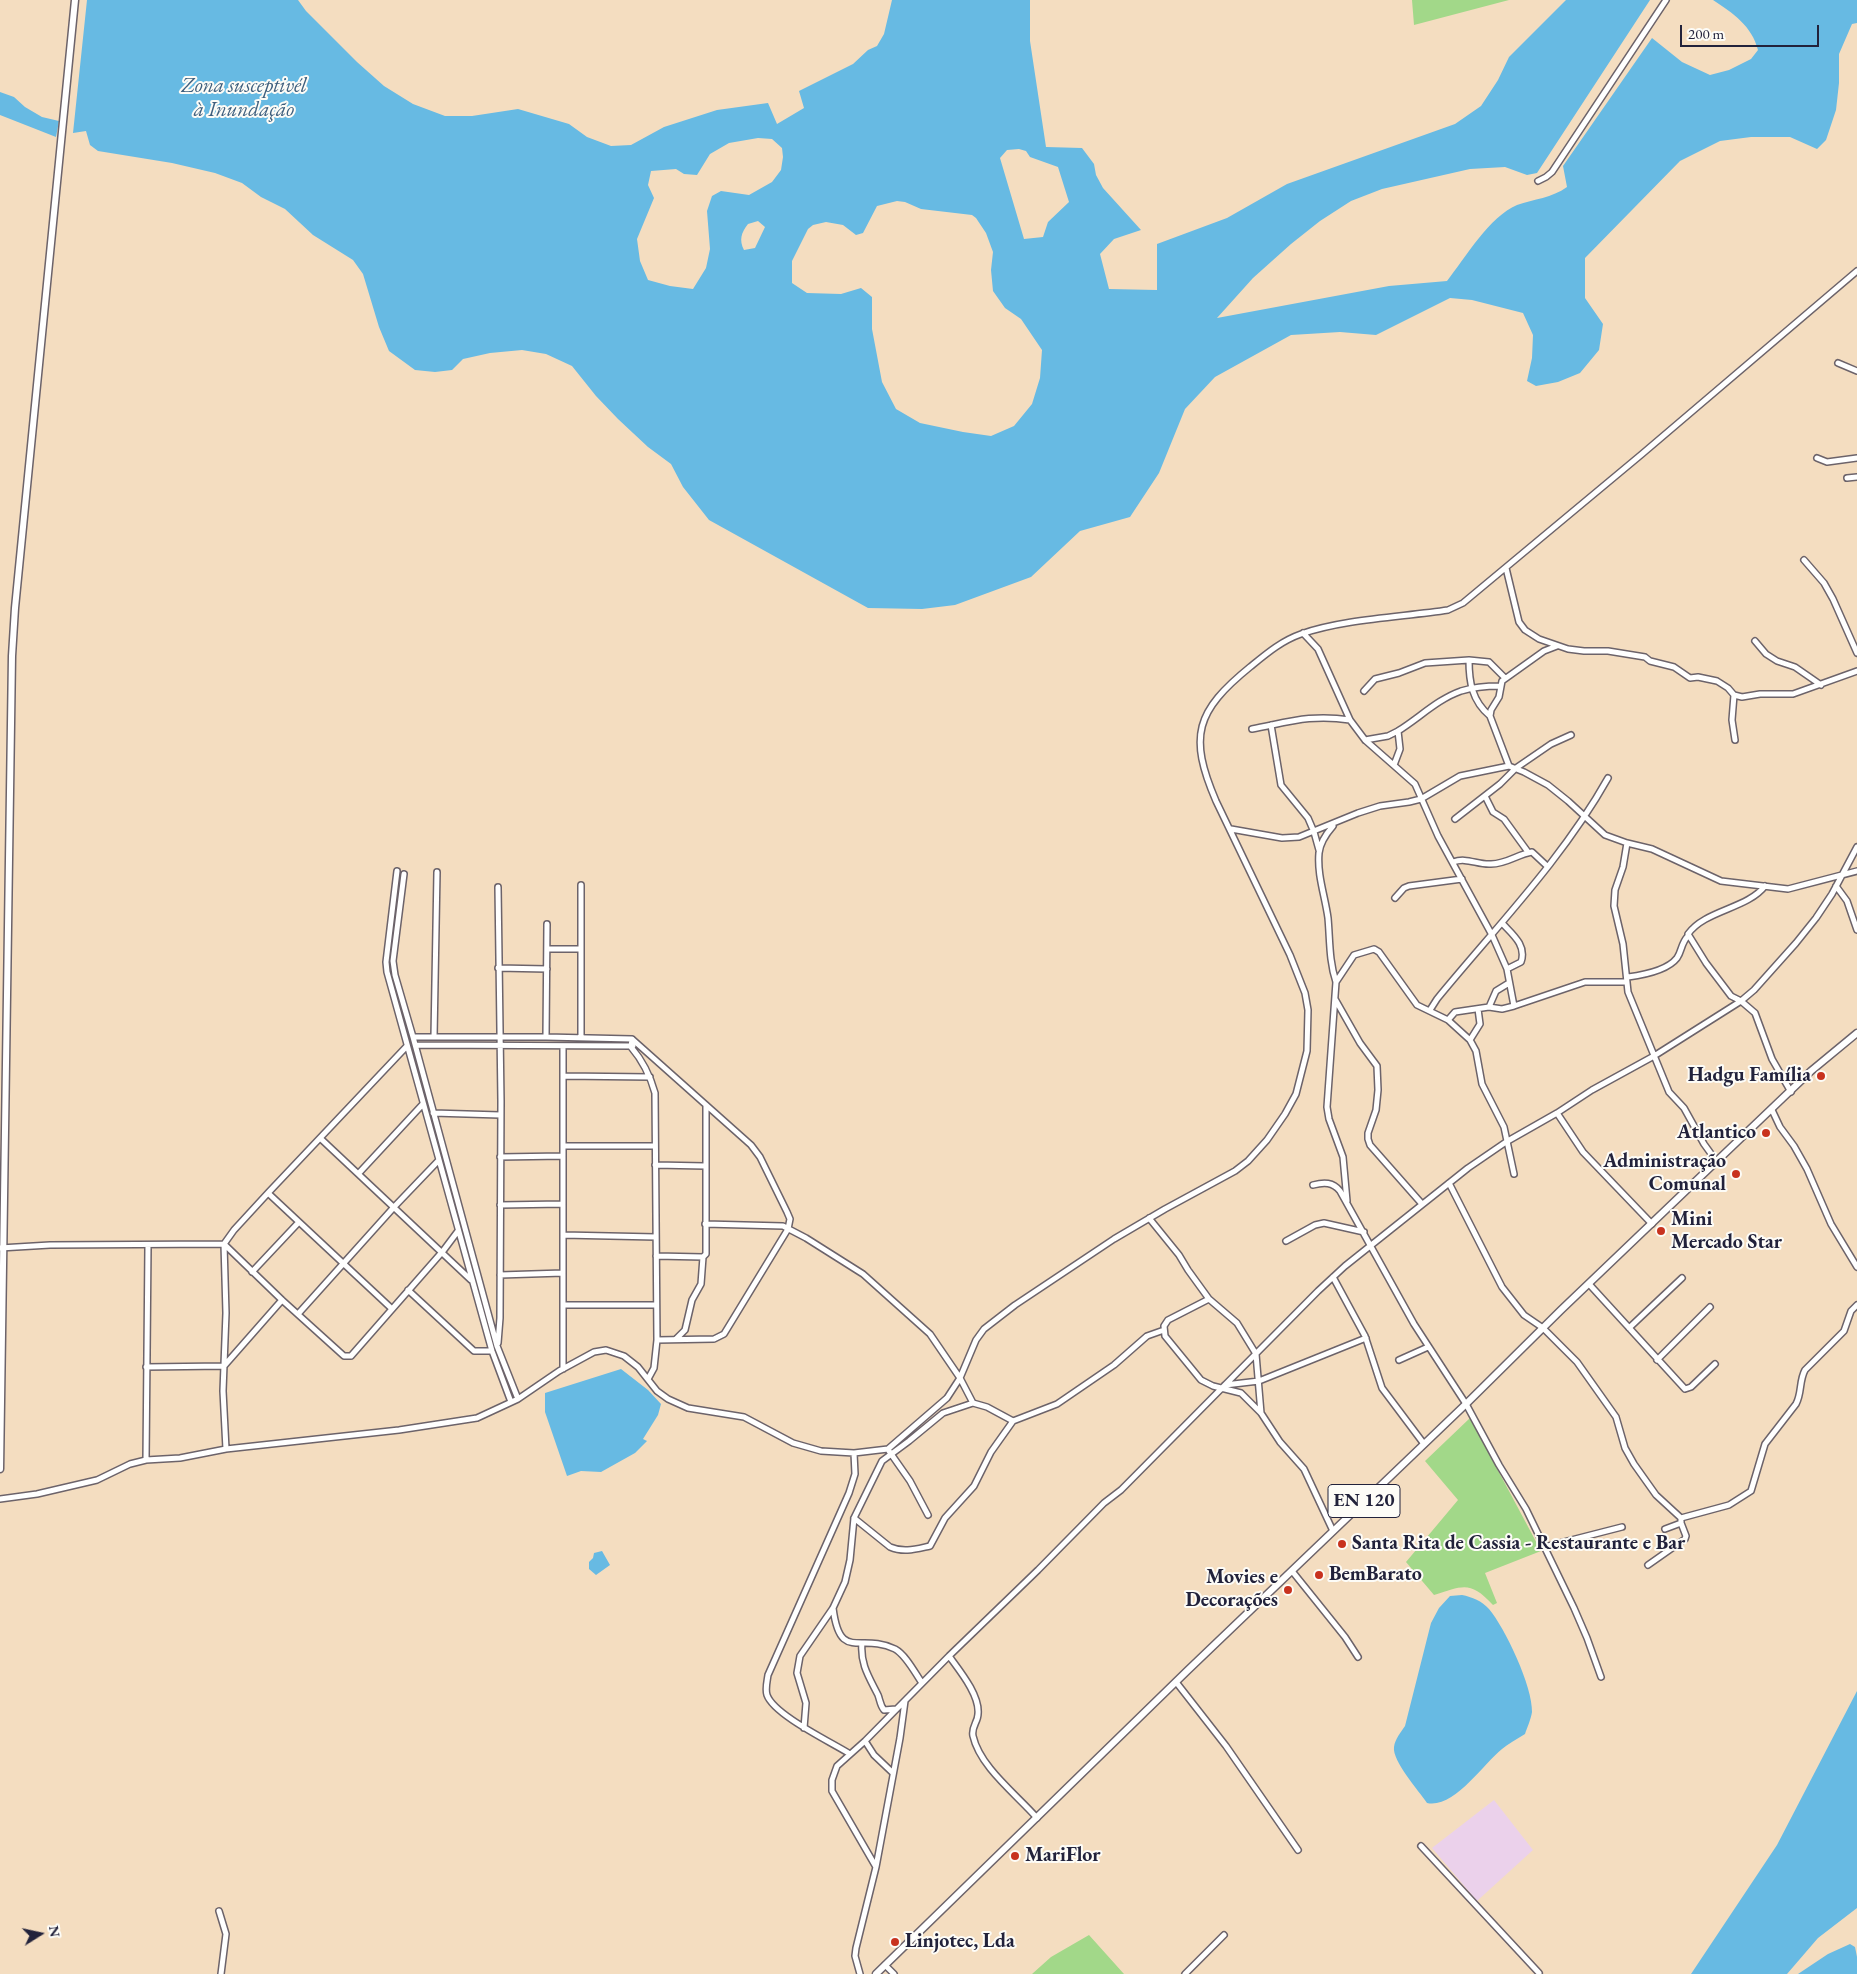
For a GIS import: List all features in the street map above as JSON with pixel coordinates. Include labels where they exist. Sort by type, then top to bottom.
[{"type":"main road","points":[[0,1469],[1,1248],[14,617],[75,0]]},
{"type":"main road","name":"EN 120","points":[[876,1974],[1588,1284],[1830,1055],[1857,1033]]},
{"type":"street","points":[[1538,180],[1552,172],[1666,0]]},
{"type":"street","points":[[0,1499],[37,1494],[98,1480],[130,1464],[146,1460],[180,1458],[226,1449],[422,1427],[476,1418],[518,1399],[563,1369],[594,1352],[606,1350],[624,1356],[638,1366],[657,1391],[679,1404],[700,1411],[744,1417],[792,1443],[821,1451],[854,1453],[888,1448],[947,1398],[960,1378],[976,1340],[984,1329],[1015,1305],[1148,1218],[1235,1171],[1248,1161],[1267,1140],[1296,1094],[1303,1072],[1309,1029],[1305,993],[1290,955],[1216,801],[1202,766],[1201,726],[1205,716],[1221,692],[1274,647],[1303,633],[1329,626],[1448,610],[1463,603],[1857,271]]},
{"type":"street","points":[[1838,363],[1857,371]]},
{"type":"street","points":[[1817,458],[1828,462],[1857,458]]},
{"type":"street","points":[[1847,478],[1857,478]]},
{"type":"street","points":[[1804,560],[1824,583],[1834,599],[1857,653]]},
{"type":"street","points":[[1506,568],[1519,622],[1525,630],[1539,639],[1558,646],[1584,651],[1608,651],[1645,657],[1650,661],[1674,667],[1690,678],[1718,681],[1734,695],[1742,697],[1760,694],[1793,694],[1857,671]]},
{"type":"street","points":[[1303,633],[1318,649],[1350,720],[1365,740],[1415,784],[1453,862],[1492,935],[1507,969],[1514,1006]]},
{"type":"street","points":[[1755,641],[1766,654],[1777,662],[1795,667],[1820,685]]},
{"type":"street","points":[[1490,716],[1491,710],[1499,697],[1500,686],[1504,678],[1544,651],[1558,646]]},
{"type":"street","points":[[1364,691],[1374,679],[1425,664],[1469,660],[1489,662],[1504,678]]},
{"type":"street","points":[[1469,660],[1471,689],[1484,711],[1490,716],[1509,766]]},
{"type":"street","points":[[1365,740],[1388,736],[1398,731],[1440,702],[1461,691],[1500,686]]},
{"type":"street","points":[[1734,695],[1732,720],[1735,740]]},
{"type":"street","points":[[1252,729],[1296,719],[1315,717],[1350,720]]},
{"type":"street","points":[[1270,725],[1281,785],[1308,818],[1319,851],[1319,868],[1328,918],[1332,970],[1336,982],[1326,1106],[1328,1119],[1343,1157],[1347,1203]]},
{"type":"street","points":[[1394,765],[1400,749],[1398,731]]},
{"type":"street","points":[[1456,819],[1516,768],[1551,744],[1571,735]]},
{"type":"street","points":[[1230,829],[1282,838],[1299,838],[1358,813],[1380,806],[1421,799],[1460,776],[1509,766],[1548,786],[1568,801],[1602,833],[1627,843],[1652,849],[1714,878],[1788,889],[1841,876],[1857,870]]},
{"type":"street","points":[[1430,1010],[1446,988],[1492,935],[1568,841],[1608,778]]},
{"type":"street","points":[[1485,796],[1493,812],[1504,819],[1528,852]]},
{"type":"street","points":[[1319,851],[1325,835],[1335,824]]},
{"type":"street","points":[[1627,843],[1614,906],[1623,944],[1633,1006],[1669,1092],[1684,1108],[1704,1144],[1717,1162]]},
{"type":"street","points":[[876,1867],[832,1791],[832,1780],[837,1766],[865,1741],[1104,1503],[1121,1490],[1333,1277],[1422,1204],[1506,1142],[1557,1113],[1592,1090],[1654,1056],[1741,1001],[1754,990],[1816,918],[1857,847]]},
{"type":"street","points":[[1453,862],[1466,859],[1477,863],[1499,863],[1532,852],[1547,866]]},
{"type":"street","points":[[396,871],[386,962],[387,972],[492,1351],[511,1402]]},
{"type":"street","points":[[434,1037],[436,872]]},
{"type":"street","points":[[404,874],[393,961],[395,975],[416,1045],[497,1346],[518,1399]]},
{"type":"street","points":[[1395,898],[1404,888],[1409,886],[1462,879]]},
{"type":"street","points":[[581,885],[581,1038]]},
{"type":"street","points":[[497,1346],[500,1318],[498,886]]},
{"type":"street","points":[[1448,1020],[1455,1012],[1489,1007],[1502,1009],[1584,982],[1628,980],[1650,974],[1675,960],[1690,931],[1711,916],[1755,896],[1765,886]]},
{"type":"street","points":[[1836,886],[1847,901],[1857,930]]},
{"type":"street","points":[[1502,922],[1518,941],[1523,951],[1521,962],[1507,969]]},
{"type":"street","points":[[546,1037],[547,924]]},
{"type":"street","points":[[1688,936],[1731,996],[1741,1001],[1755,1013],[1770,1052],[1791,1092]]},
{"type":"street","points":[[547,949],[581,949]]},
{"type":"street","points":[[1336,982],[1354,956],[1374,949],[1381,955],[1417,1005],[1448,1020],[1470,1040],[1476,1051],[1482,1084],[1502,1123],[1514,1174]]},
{"type":"street","points":[[498,968],[546,969]]},
{"type":"street","points":[[1489,1007],[1496,991],[1509,983]]},
{"type":"street","points":[[1335,999],[1360,1043],[1377,1066],[1378,1090],[1376,1110],[1368,1133],[1370,1145],[1422,1204]]},
{"type":"street","points":[[1470,1040],[1480,1024],[1478,1009]]},
{"type":"street","points":[[413,1037],[632,1039],[756,1151],[787,1212],[790,1224],[788,1229],[724,1334],[714,1339],[657,1340]]},
{"type":"street","points":[[632,1039],[631,1046],[641,1059],[655,1093],[657,1340],[654,1368],[648,1378]]},
{"type":"street","points":[[416,1045],[638,1046]]},
{"type":"street","points":[[226,1449],[223,1391],[224,1244],[234,1230],[268,1193],[407,1046]]},
{"type":"street","points":[[563,1047],[563,1369]]},
{"type":"street","points":[[563,1076],[650,1077]]},
{"type":"street","points":[[359,1173],[423,1104]]},
{"type":"street","points":[[676,1339],[685,1330],[692,1300],[701,1284],[703,1258],[706,1254],[706,1105]]},
{"type":"street","points":[[1772,1110],[1780,1127],[1794,1146],[1807,1169],[1831,1224],[1857,1267]]},
{"type":"street","points":[[434,1112],[500,1115]]},
{"type":"street","points":[[1557,1113],[1583,1152],[1652,1224]]},
{"type":"street","points":[[320,1138],[395,1206],[472,1281]]},
{"type":"street","points":[[563,1146],[655,1146]]},
{"type":"street","points":[[500,1157],[563,1156]]},
{"type":"street","points":[[298,1314],[439,1160]]},
{"type":"street","points":[[656,1166],[705,1166]]},
{"type":"street","points":[[1313,1185],[1330,1183],[1336,1186],[1372,1245],[1428,1347],[1466,1404],[1499,1465],[1526,1509],[1588,1638],[1601,1677]]},
{"type":"street","points":[[1449,1183],[1502,1287],[1524,1315],[1544,1328],[1577,1362],[1618,1421],[1625,1448],[1634,1464],[1653,1491],[1681,1520],[1686,1536],[1685,1539],[1648,1565]]},
{"type":"street","points":[[268,1193],[391,1308]]},
{"type":"street","points":[[500,1205],[563,1204]]},
{"type":"street","points":[[1148,1218],[1179,1255],[1209,1299],[1237,1323],[1256,1354],[1261,1413]]},
{"type":"street","points":[[252,1272],[298,1222]]},
{"type":"street","points":[[1286,1241],[1315,1225],[1324,1223],[1364,1232]]},
{"type":"street","points":[[705,1224],[783,1226],[863,1274],[930,1334],[960,1378],[973,1404]]},
{"type":"street","points":[[1,1248],[50,1245],[148,1246],[224,1244],[282,1300],[347,1357],[351,1356],[458,1231]]},
{"type":"street","points":[[563,1235],[656,1237]]},
{"type":"street","points":[[146,1460],[148,1246]]},
{"type":"street","points":[[656,1256],[703,1258]]},
{"type":"street","points":[[500,1275],[563,1273]]},
{"type":"street","points":[[1333,1277],[1366,1338],[1382,1388],[1424,1444]]},
{"type":"street","points":[[1629,1328],[1682,1278]]},
{"type":"street","points":[[1588,1284],[1685,1389],[1691,1387],[1715,1364]]},
{"type":"street","points":[[408,1290],[474,1351],[492,1351]]},
{"type":"street","points":[[1209,1299],[1168,1320],[1165,1323],[1164,1330],[1169,1342],[1201,1380],[1213,1386],[1259,1381],[1366,1338]]},
{"type":"street","points":[[146,1367],[224,1366],[282,1300]]},
{"type":"street","points":[[563,1305],[656,1305]]},
{"type":"street","points":[[1665,1529],[1681,1520],[1730,1505],[1751,1491],[1762,1448],[1799,1398],[1802,1376],[1805,1370],[1844,1331],[1851,1311],[1857,1305]]},
{"type":"street","points":[[1657,1360],[1710,1307]]},
{"type":"street","points":[[854,1518],[896,1550],[907,1551],[930,1546],[945,1518],[974,1486],[991,1452],[1013,1421],[1058,1404],[1114,1365],[1147,1336],[1164,1330]]},
{"type":"street","points":[[1399,1360],[1428,1347]]},
{"type":"street","points":[[1224,1386],[1242,1393],[1261,1413],[1280,1442],[1304,1469],[1333,1531]]},
{"type":"street","points":[[804,1728],[806,1702],[798,1673],[798,1665],[803,1652],[833,1608],[848,1572],[854,1518],[882,1461],[943,1413],[973,1404],[987,1406],[1013,1421]]},
{"type":"street","points":[[888,1448],[910,1481],[928,1515]]},
{"type":"street","points":[[850,1754],[804,1728],[767,1696],[768,1675],[855,1474],[854,1453]]},
{"type":"street","points":[[1544,1547],[1622,1527]]},
{"type":"street","points":[[1292,1571],[1345,1637],[1358,1657]]},
{"type":"street","points":[[833,1608],[836,1627],[840,1637],[847,1642],[873,1643],[897,1650],[922,1683]]},
{"type":"street","points":[[862,1643],[864,1668],[882,1708],[884,1710],[896,1709]]},
{"type":"street","points":[[949,1656],[968,1682],[974,1696],[978,1714],[972,1729],[972,1735],[984,1760],[1037,1818]]},
{"type":"street","points":[[1176,1682],[1226,1746],[1298,1850]]},
{"type":"street","points":[[860,1974],[855,1956],[856,1948],[876,1867],[905,1700]]},
{"type":"street","points":[[865,1741],[874,1755],[893,1773]]},
{"type":"street","points":[[1421,1846],[1539,1973]]},
{"type":"street","points":[[219,1911],[226,1934],[221,1974]]},
{"type":"street","points":[[1184,1974],[1224,1935]]},
{"type":"street","points":[[885,1965],[894,1974]]},
{"type":"shaded area","points":[[1494,1800],[1533,1850],[1477,1901],[1432,1848]]},
{"type":"green space","points":[[1412,0],[1509,0],[1414,25]]},
{"type":"green space","points":[[1470,1418],[1541,1551],[1485,1573],[1497,1603],[1493,1605],[1472,1588],[1452,1589],[1434,1595],[1406,1562],[1458,1500],[1425,1461]]},
{"type":"green space","points":[[1089,1935],[1124,1974],[1032,1974],[1051,1957]]},
{"type":"water","name":"Zona susceptivél à Inundação","points":[[87,0],[298,0],[306,11],[357,62],[384,86],[413,104],[445,116],[472,116],[518,109],[569,124],[587,137],[611,146],[631,145],[664,127],[717,110],[768,103],[777,124],[804,108],[799,91],[853,64],[868,50],[877,46],[884,34],[892,0],[1030,0],[1030,41],[1046,147],[1082,148],[1094,164],[1096,175],[1103,188],[1141,230],[1114,239],[1100,254],[1109,289],[1157,290],[1157,244],[1227,218],[1287,184],[1455,124],[1481,106],[1498,80],[1509,57],[1566,0],[1650,0],[1537,173],[1527,175],[1505,167],[1470,169],[1382,189],[1351,201],[1320,221],[1291,244],[1253,278],[1217,318],[1389,286],[1447,281],[1479,238],[1507,210],[1517,205],[1555,194],[1567,187],[1563,166],[1652,38],[1682,62],[1710,75],[1729,70],[1751,59],[1758,50],[1751,34],[1741,21],[1713,0],[1857,0],[1857,23],[1852,24],[1839,54],[1839,83],[1836,110],[1826,140],[1817,149],[1790,137],[1751,137],[1720,141],[1680,161],[1585,258],[1585,298],[1603,324],[1599,350],[1580,373],[1558,382],[1536,386],[1527,381],[1532,358],[1533,335],[1523,313],[1472,300],[1450,298],[1376,335],[1340,332],[1291,335],[1215,377],[1185,409],[1159,473],[1130,517],[1080,531],[1031,577],[955,605],[922,609],[868,608],[709,520],[683,487],[671,464],[648,447],[618,419],[596,396],[572,366],[546,354],[522,350],[490,353],[463,359],[452,370],[435,372],[415,370],[389,351],[379,327],[363,274],[353,260],[313,235],[285,209],[261,197],[242,183],[215,173],[172,163],[98,151],[90,145],[86,131],[73,133]],"holes":[[[758,138],[772,139],[782,148],[781,170],[772,182],[749,195],[721,191],[712,196],[707,211],[710,249],[706,268],[693,289],[670,286],[648,280],[640,261],[637,239],[654,198],[648,185],[651,171],[676,169],[684,174],[697,175],[710,154],[729,143]],[[1019,149],[1026,151],[1030,157],[1058,167],[1069,202],[1048,222],[1043,237],[1024,239],[1000,158],[1007,150]],[[897,201],[905,202],[921,209],[972,215],[986,233],[993,252],[991,270],[993,291],[1005,308],[1021,319],[1042,350],[1040,378],[1032,404],[1014,426],[991,436],[963,432],[920,423],[896,409],[882,382],[872,329],[872,297],[861,288],[841,294],[807,293],[792,283],[792,261],[808,229],[813,225],[826,222],[843,225],[856,235],[863,233],[877,206]],[[758,221],[765,227],[755,248],[744,250],[741,237],[748,224]]]},
{"type":"water","points":[[0,92],[14,97],[25,107],[42,117],[59,121],[56,137],[0,115]]},
{"type":"water","points":[[621,1369],[648,1390],[661,1404],[658,1415],[643,1439],[647,1441],[635,1453],[601,1472],[581,1471],[567,1476],[545,1412],[545,1393]]},
{"type":"water","points":[[602,1551],[610,1565],[596,1575],[589,1569],[589,1562],[593,1558],[594,1553]]},
{"type":"water","points":[[1462,1595],[1477,1600],[1486,1606],[1503,1630],[1523,1673],[1532,1712],[1525,1734],[1494,1756],[1458,1793],[1437,1803],[1427,1803],[1401,1768],[1394,1747],[1397,1738],[1405,1726],[1431,1623],[1439,1608],[1450,1596]]},
{"type":"water","points":[[1857,1691],[1857,1908],[1818,1938],[1787,1974],[1691,1974],[1777,1845]]},
{"type":"water","points":[[1850,1944],[1855,1947],[1857,1974],[1798,1974],[1828,1954]]},
{"type":"place","name":"Hadgu Família","points":[[1821,1076]]},
{"type":"place","name":"Atlantico","points":[[1766,1133]]},
{"type":"place","name":"Administração Comunal","points":[[1736,1174]]},
{"type":"place","name":"Mini Mercado Star","points":[[1661,1231]]},
{"type":"place","name":"Santa Rita de Cassia - Restaurante e Bar","points":[[1342,1544]]},
{"type":"place","name":"BemBarato","points":[[1319,1575]]},
{"type":"place","name":"Movies e Decorações","points":[[1288,1590]]},
{"type":"place","name":"MariFlor","points":[[1015,1856]]},
{"type":"place","name":"Linjotec, Lda","points":[[895,1942]]}]
